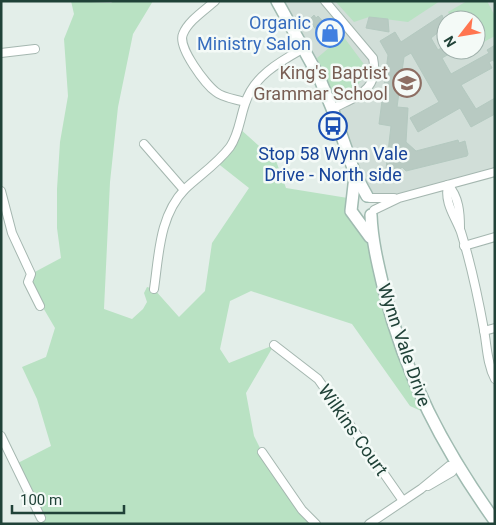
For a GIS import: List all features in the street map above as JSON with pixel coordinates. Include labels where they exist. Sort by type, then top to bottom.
[{"type":"main road","points":[[277,1],[304,48],[332,109],[355,174],[374,203],[373,212],[365,219],[358,218],[351,211],[354,199],[355,174]]},
{"type":"main road","points":[[354,199],[360,195],[369,197]]},
{"type":"main road","name":"Wynn Vale Drive","points":[[373,212],[372,240],[388,304],[409,370],[428,414],[456,465],[495,521]]},
{"type":"main road","name":"Wynn Vale Drive","points":[[358,218],[372,240]]},
{"type":"street","points":[[215,1],[202,12],[182,35],[182,43],[189,58],[217,93],[245,102]]},
{"type":"street","points":[[325,1],[373,58],[375,68],[373,80],[365,91],[332,109]]},
{"type":"street","points":[[154,289],[162,226],[184,190],[231,146],[239,128],[245,102],[260,78],[279,62],[304,48]]},
{"type":"street","points":[[1,52],[35,49]]},
{"type":"street","points":[[144,144],[184,190]]},
{"type":"street","points":[[373,212],[399,198],[495,172]]},
{"type":"street","points":[[448,185],[446,194],[452,215],[460,230],[484,331],[490,365],[495,379]]},
{"type":"street","points":[[1,191],[12,233],[32,274],[28,282],[40,306]]},
{"type":"street","points":[[369,197],[399,198]]},
{"type":"street","points":[[464,246],[495,237]]},
{"type":"street","points":[[484,331],[495,328]]},
{"type":"street","name":"Wilkins Court","points":[[274,345],[318,379],[403,501]]},
{"type":"street","points":[[1,436],[41,518]]},
{"type":"street","points":[[262,452],[302,510],[316,524]]},
{"type":"street","points":[[369,524],[421,489],[449,466],[456,465]]},
{"type":"shaded area","name":"King's Baptist Grammar School","points":[[277,1],[495,1],[495,172],[399,198],[368,197],[335,116]]},
{"type":"green space","points":[[71,1],[111,3],[114,1],[153,1],[133,34],[118,107],[110,182],[104,309],[132,319],[143,309],[147,302],[144,293],[147,287],[154,289],[179,317],[205,291],[212,243],[249,188],[216,162],[239,128],[276,161],[286,188],[354,199],[352,202],[362,223],[428,414],[410,406],[352,324],[251,291],[230,301],[220,349],[229,363],[274,345],[246,393],[254,436],[262,452],[316,524],[41,524],[41,518],[14,465],[51,446],[37,399],[22,367],[46,357],[55,328],[28,282],[31,274],[61,258],[57,228],[57,189],[60,142],[68,96],[64,39],[74,14]]},
{"type":"green space","points":[[335,1],[440,1],[408,22],[369,17],[354,22]]},
{"type":"green space","points":[[467,1],[487,1],[495,16],[495,36],[486,41],[486,10],[451,10]]},
{"type":"green space","points":[[343,36],[366,67],[363,78],[355,87],[335,98],[317,58]]},
{"type":"building","points":[[314,15],[316,18],[318,16],[338,39],[330,46],[328,44],[325,46],[317,37],[320,35],[309,20]]},
{"type":"building","points":[[369,17],[388,19],[389,32],[366,28]]},
{"type":"building","points":[[436,19],[436,34],[431,38],[436,47],[436,60],[443,60],[451,74],[476,60],[486,60],[486,55],[489,53],[487,50],[495,45],[495,63],[493,60],[489,62],[492,68],[461,85],[476,109],[495,98],[495,114],[471,127],[460,108],[418,132],[410,118],[439,102],[411,53],[404,57],[397,107],[408,108],[406,142],[416,151],[458,140],[459,143],[465,141],[468,154],[467,156],[406,171],[402,167],[396,174],[390,175],[386,169],[391,126],[379,124],[388,55],[380,41],[395,32],[401,42]]},
{"type":"place","name":"Organic Ministry Salon","points":[[330,33]]},
{"type":"place","name":"King's Baptist Grammar School","points":[[407,83]]},
{"type":"place","name":"Stop 58 Wynn Vale Drive - North side","points":[[333,126]]}]
